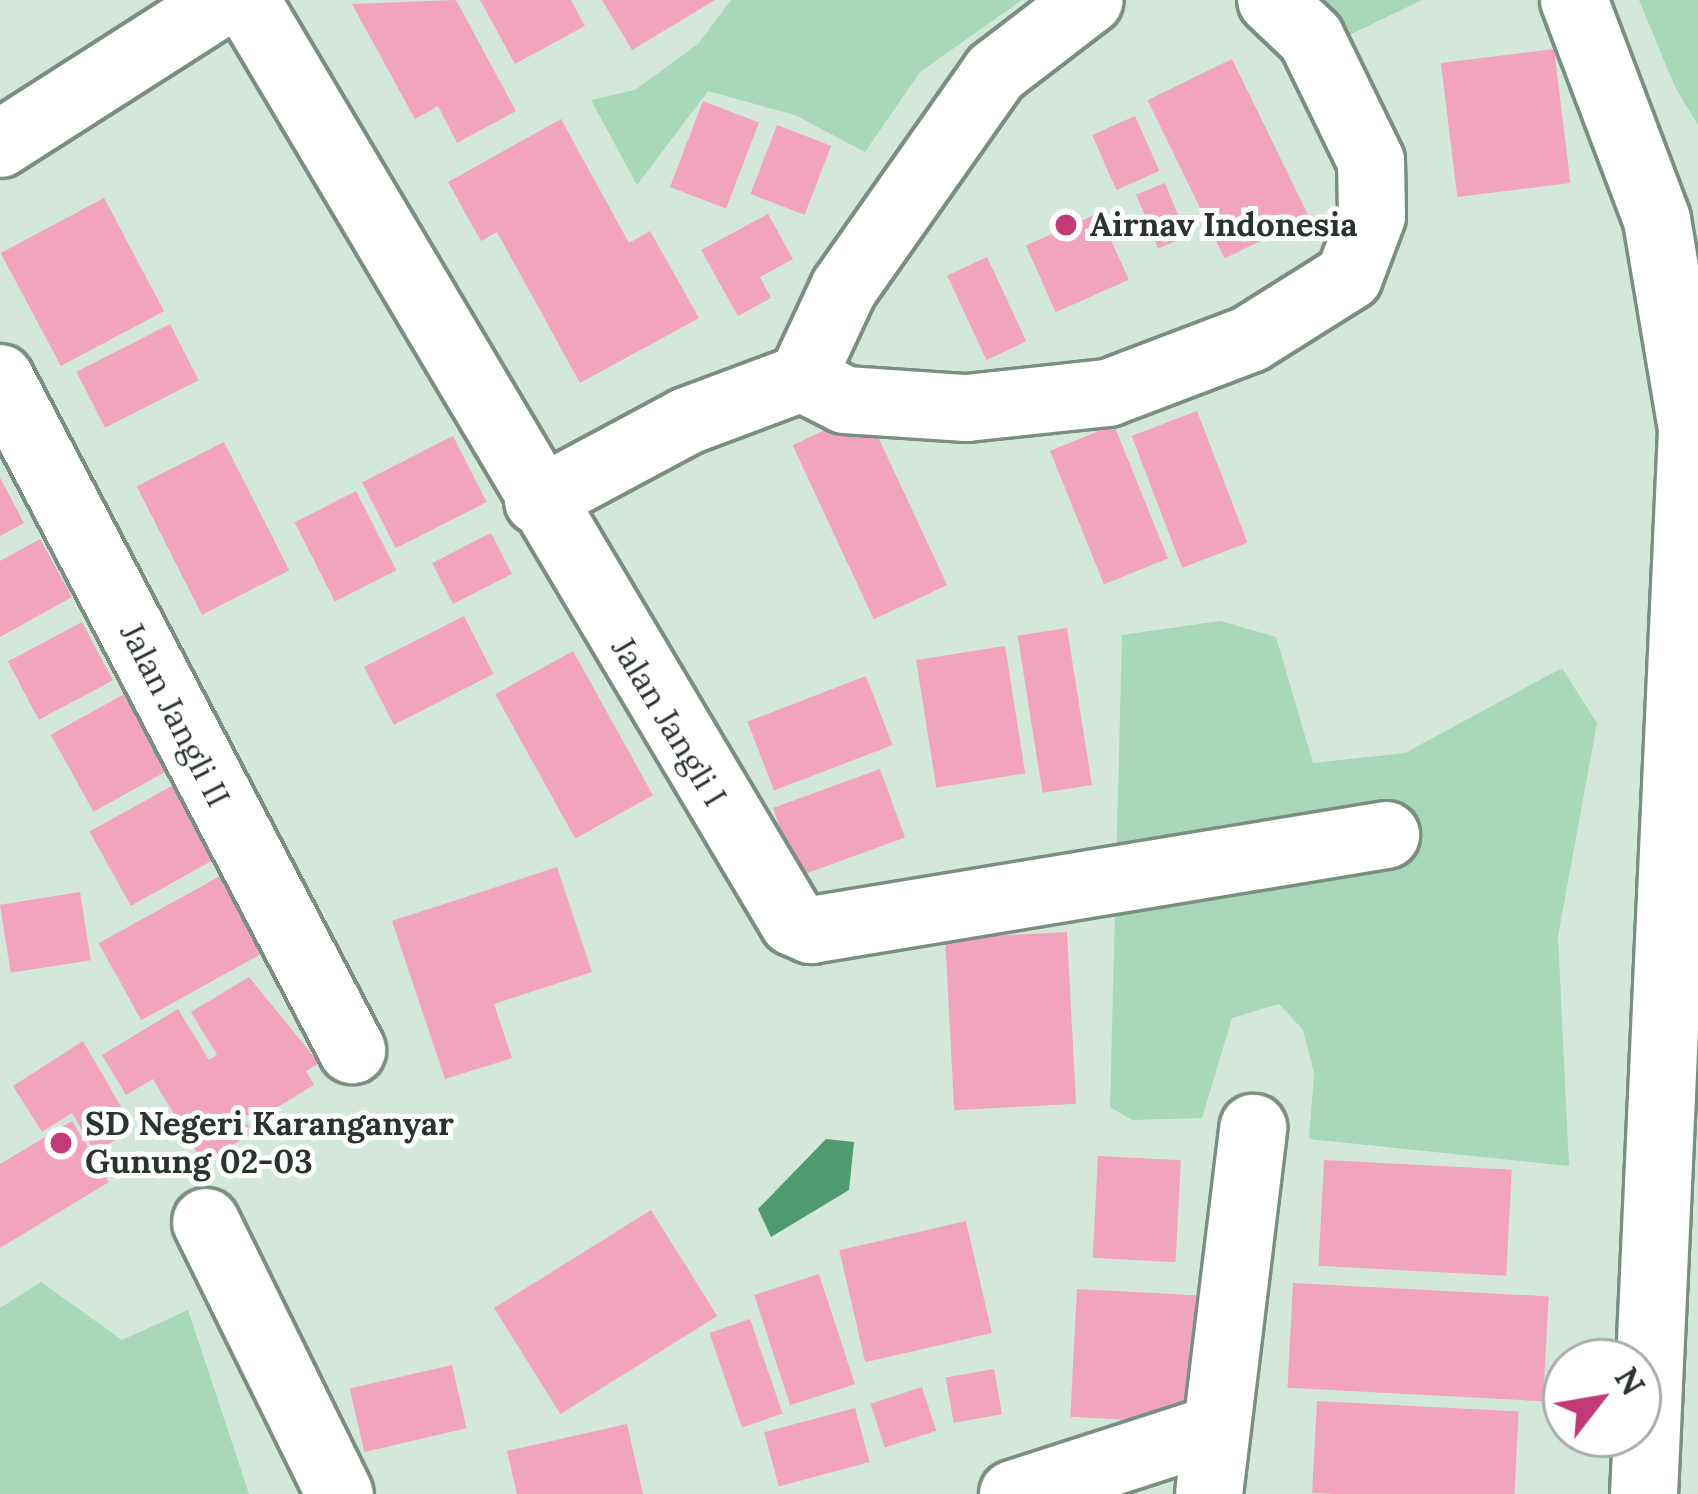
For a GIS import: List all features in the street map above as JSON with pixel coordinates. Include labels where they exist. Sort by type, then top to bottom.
[{"type":"street","points":[[0,144],[225,0]]},
{"type":"street","name":"Jalan Jangli I","points":[[246,0],[780,908],[811,930],[1386,835]]},
{"type":"street","points":[[538,501],[687,421],[802,378],[856,270],[997,71],[1090,0]]},
{"type":"street","points":[[802,378],[845,400],[967,408],[1108,393],[1250,339],[1324,297],[1349,277],[1372,216],[1371,161],[1311,38],[1271,0]]},
{"type":"street","points":[[1574,0],[1657,220],[1681,320],[1694,507],[1644,1494]]},
{"type":"street","name":"Jalan Jangli II","points":[[0,378],[352,1051]]},
{"type":"street","points":[[1013,1494],[1210,1462],[1252,1127]]},
{"type":"street","points":[[206,1222],[340,1494]]},
{"type":"shaded area","points":[[731,0],[1022,0],[920,72],[865,152],[795,115],[708,91],[637,185],[591,100],[635,90],[698,44]]},
{"type":"shaded area","points":[[1308,0],[1422,0],[1337,41]]},
{"type":"shaded area","points":[[1639,0],[1698,0],[1698,125],[1675,87]]},
{"type":"shaded area","points":[[1220,621],[1276,637],[1313,763],[1405,753],[1562,668],[1597,723],[1558,936],[1569,1166],[1309,1139],[1314,1073],[1303,1030],[1279,1004],[1232,1018],[1202,1118],[1132,1120],[1110,1107],[1122,635]]},
{"type":"shaded area","points":[[826,1139],[854,1142],[849,1190],[771,1237],[758,1209]]},
{"type":"shaded area","points":[[41,1282],[122,1340],[188,1310],[249,1494],[0,1494],[0,1308]]},
{"type":"building","points":[[456,0],[516,111],[457,143],[438,106],[415,119],[352,4]]},
{"type":"building","points":[[480,0],[571,0],[585,26],[515,64]]},
{"type":"building","points":[[602,0],[715,0],[632,50]]},
{"type":"building","points":[[1554,49],[1570,183],[1457,197],[1441,63]]},
{"type":"building","points":[[1232,59],[1309,217],[1225,258],[1148,100]]},
{"type":"building","points":[[703,101],[759,123],[726,208],[670,187]]},
{"type":"building","points":[[1135,116],[1159,171],[1116,190],[1092,135]]},
{"type":"building","points":[[561,119],[629,243],[650,231],[699,318],[580,383],[497,232],[481,241],[448,182]]},
{"type":"building","points":[[777,125],[831,146],[805,215],[750,194]]},
{"type":"building","points":[[1165,183],[1187,237],[1158,248],[1136,195]]},
{"type":"building","points":[[104,198],[164,311],[61,366],[1,253]]},
{"type":"building","points":[[1099,213],[1129,280],[1056,312],[1026,246]]},
{"type":"building","points":[[768,214],[793,259],[760,277],[771,298],[738,316],[701,250]]},
{"type":"building","points":[[987,257],[1026,341],[986,360],[947,276]]},
{"type":"building","points":[[170,324],[199,380],[105,428],[76,372]]},
{"type":"building","points":[[866,411],[947,585],[874,619],[793,445]]},
{"type":"building","points":[[1197,411],[1248,543],[1182,568],[1132,436]]},
{"type":"building","points":[[1114,425],[1168,559],[1104,584],[1050,451]]},
{"type":"building","points":[[453,436],[487,502],[396,548],[362,482]]},
{"type":"building","points":[[224,442],[289,570],[202,615],[137,486]]},
{"type":"building","points":[[0,478],[24,523],[0,536]]},
{"type":"building","points":[[356,491],[396,570],[335,602],[295,522]]},
{"type":"building","points":[[491,533],[512,574],[453,604],[432,563]]},
{"type":"building","points":[[40,539],[72,597],[0,637],[0,561]]},
{"type":"building","points":[[464,616],[494,674],[394,725],[364,667]]},
{"type":"building","points":[[82,622],[113,680],[39,720],[8,661]]},
{"type":"building","points":[[1067,628],[1092,785],[1042,793],[1018,636]]},
{"type":"building","points":[[1005,646],[1025,773],[936,787],[916,660]]},
{"type":"building","points":[[573,651],[653,795],[575,838],[495,694]]},
{"type":"building","points":[[866,676],[893,745],[774,791],[747,722]]},
{"type":"building","points":[[126,693],[169,770],[93,812],[51,735]]},
{"type":"building","points":[[880,769],[905,838],[798,877],[773,808]]},
{"type":"building","points":[[177,783],[218,857],[131,906],[90,831]]},
{"type":"building","points":[[557,867],[592,972],[494,1004],[512,1058],[445,1079],[392,921]]},
{"type":"building","points":[[222,875],[265,952],[141,1020],[99,943]]},
{"type":"building","points":[[80,892],[91,960],[11,973],[0,905]]},
{"type":"building","points":[[1067,932],[1076,1104],[954,1110],[945,938]]},
{"type":"building","points":[[249,977],[319,1063],[306,1071],[314,1085],[256,1120],[239,1111],[252,1133],[203,1163],[153,1079],[126,1095],[102,1055],[178,1009],[209,1060],[217,1055],[191,1012]]},
{"type":"building","points":[[83,1041],[134,1129],[95,1152],[72,1113],[42,1132],[13,1086]]},
{"type":"building","points":[[72,1121],[109,1182],[0,1248],[0,1164]]},
{"type":"building","points":[[1098,1156],[1181,1160],[1176,1262],[1093,1258]]},
{"type":"building","points":[[1324,1160],[1512,1170],[1506,1276],[1318,1266]]},
{"type":"building","points":[[651,1210],[717,1316],[560,1414],[494,1308]]},
{"type":"building","points":[[966,1221],[992,1333],[865,1362],[839,1250]]},
{"type":"building","points":[[819,1274],[855,1384],[790,1405],[754,1295]]},
{"type":"building","points":[[1293,1283],[1549,1296],[1546,1338],[1542,1338],[1542,1401],[1288,1388]]},
{"type":"building","points":[[1077,1289],[1196,1295],[1189,1423],[1070,1417]]},
{"type":"building","points":[[750,1319],[783,1414],[742,1428],[709,1333]]},
{"type":"building","points":[[452,1365],[467,1428],[364,1452],[350,1389]]},
{"type":"building","points":[[994,1369],[1002,1414],[954,1423],[946,1378]]},
{"type":"building","points":[[922,1387],[936,1431],[885,1447],[871,1404]]},
{"type":"building","points":[[1317,1401],[1519,1412],[1514,1494],[1312,1493]]},
{"type":"building","points":[[855,1408],[869,1462],[779,1486],[764,1432]]},
{"type":"building","points":[[627,1424],[643,1494],[517,1494],[507,1451]]},
{"type":"place","name":"Airnav Indonesia","points":[[1066,225]]},
{"type":"place","name":"SD Negeri Karanganyar Gunung 02-03","points":[[61,1143]]}]
